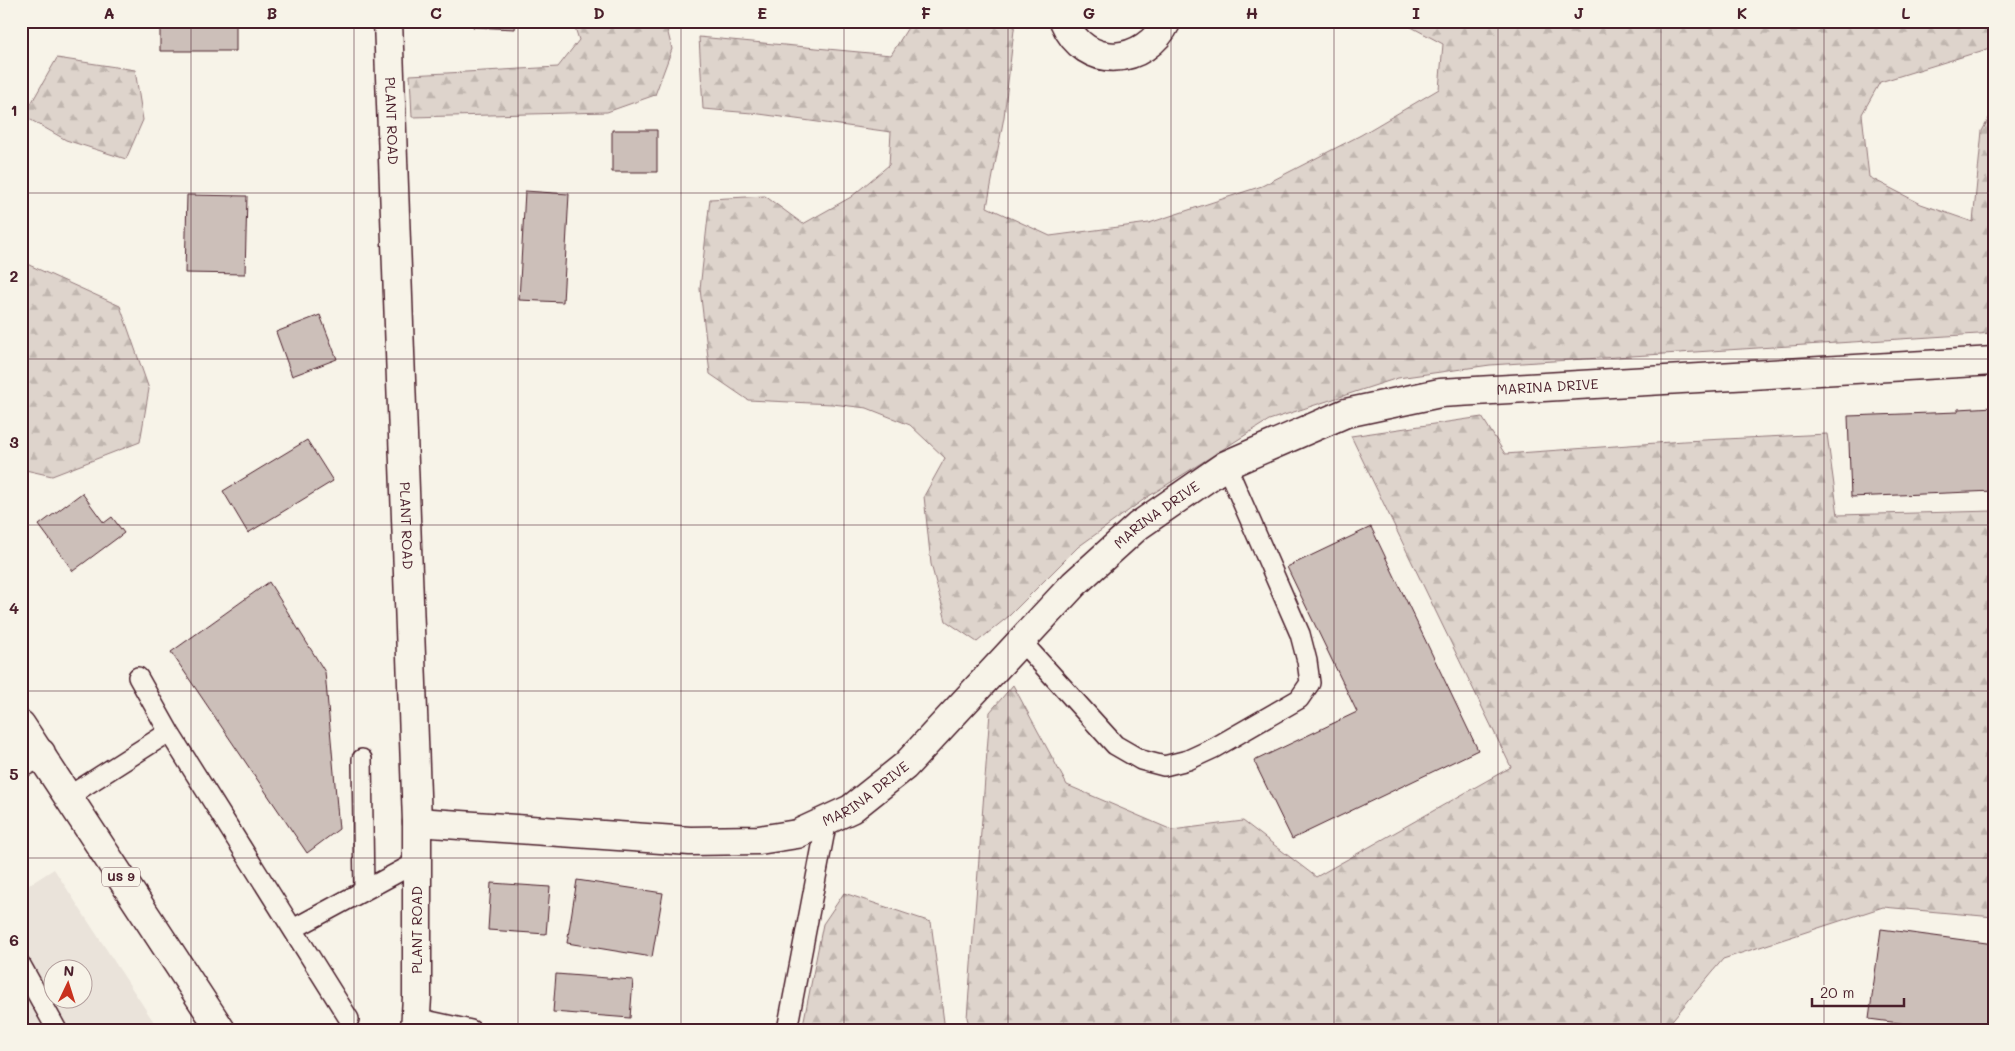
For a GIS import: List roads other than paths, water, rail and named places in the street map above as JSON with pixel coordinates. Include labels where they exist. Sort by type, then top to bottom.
[{"type":"street","name":"PLANT ROAD","points":[[388,21],[417,822],[415,1024]]},
{"type":"street","points":[[1064,21],[1078,42],[1090,51],[1105,56],[1121,57],[1136,53],[1150,45],[1161,34],[1167,21]]},
{"type":"street","name":"MARINA DRIVE","points":[[417,822],[690,841],[759,840],[797,834],[851,809],[905,766],[1074,584],[1138,526],[1226,465],[1346,413],[1440,393],[1994,361]]},
{"type":"street","name":"US 9","points":[[21,725],[31,758],[69,796],[220,1030]]},
{"type":"lane","points":[[1021,641],[1115,745],[1141,760],[1164,766],[1188,760],[1214,748],[1299,699],[1310,683],[1308,661],[1300,634],[1226,465]]},
{"type":"lane","points":[[138,677],[169,732],[349,1019]]},
{"type":"lane","points":[[69,796],[169,732]]},
{"type":"lane","points":[[362,759],[364,890]]},
{"type":"lane","points":[[787,1030],[827,820]]},
{"type":"lane","points":[[293,929],[417,862]]},
{"type":"lane","points":[[21,965],[57,1030]]},
{"type":"lane","points":[[415,1024],[471,1030]]}]
